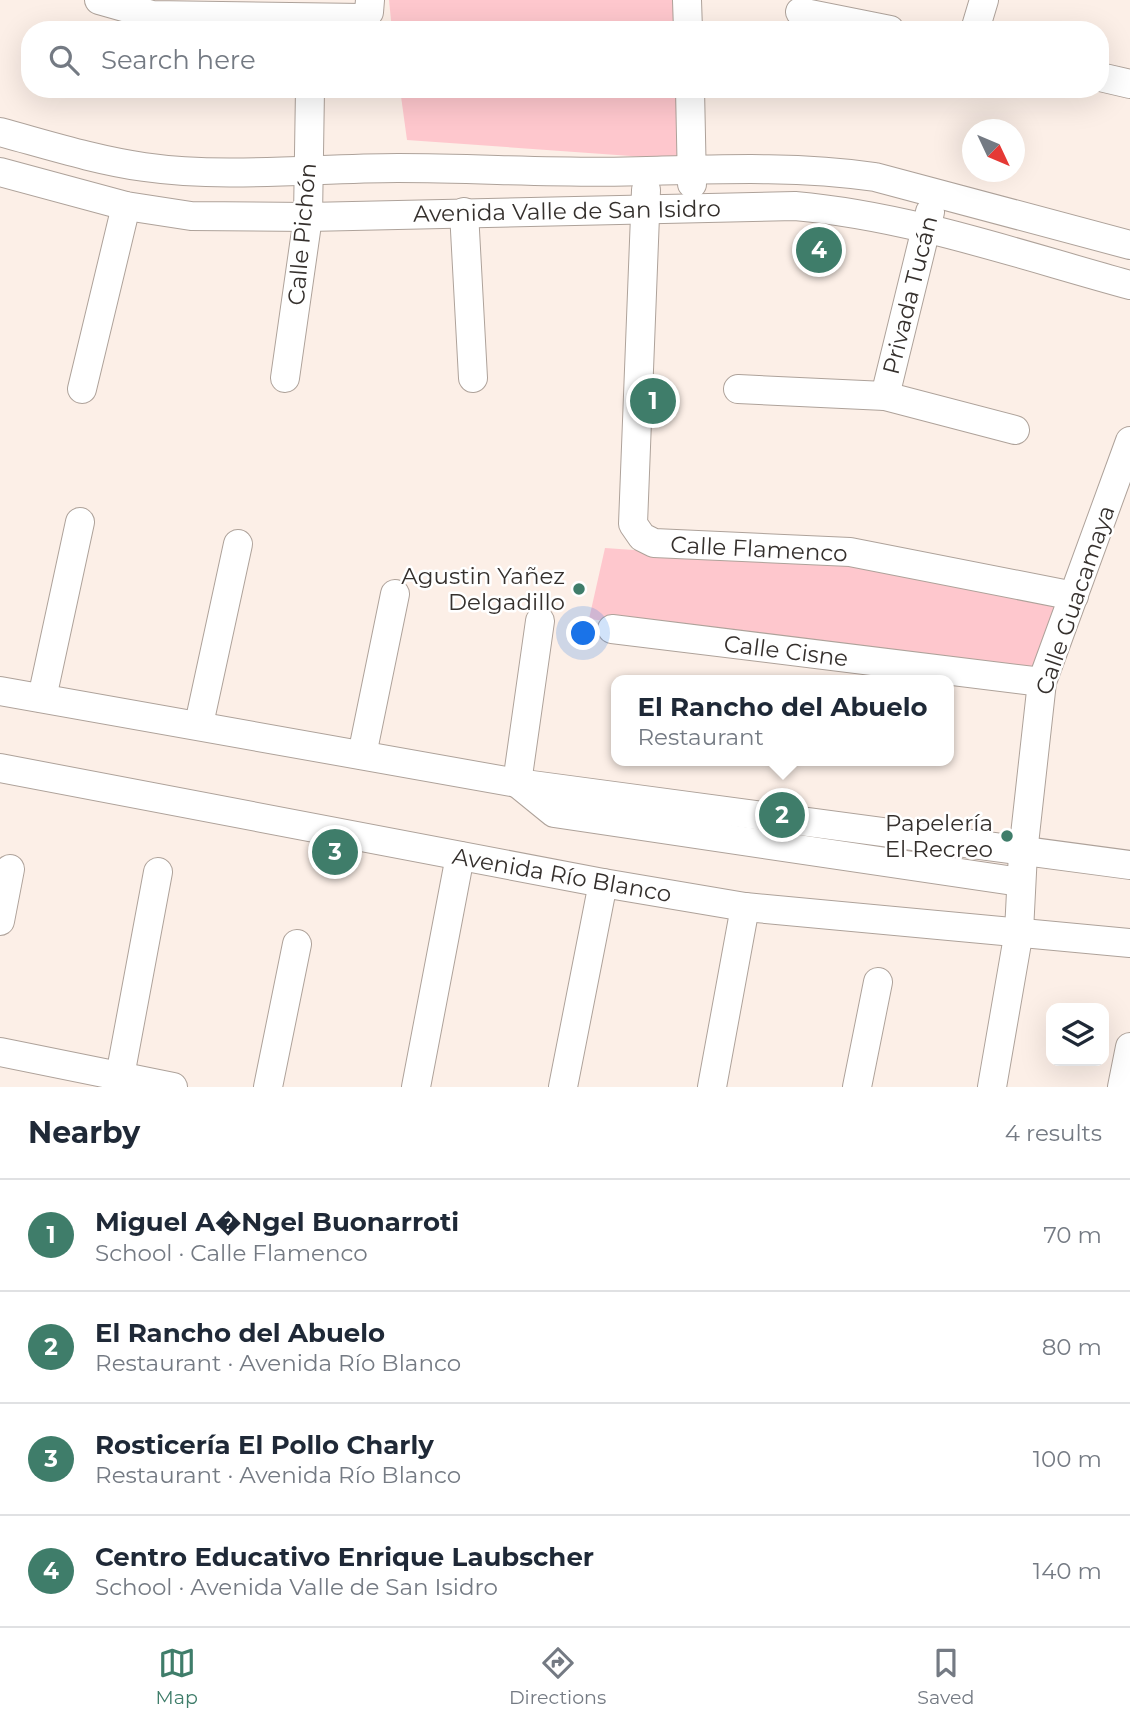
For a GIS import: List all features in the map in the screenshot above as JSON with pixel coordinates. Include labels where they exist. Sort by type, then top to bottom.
[{"type":"street","points":[[687,0],[688,21]]},
{"type":"street","points":[[978,21],[984,0]]},
{"type":"street","points":[[105,1],[152,15],[231,8],[299,21]]},
{"type":"street","points":[[331,21],[362,18],[369,6]]},
{"type":"street","points":[[800,12],[845,21]]},
{"type":"street","points":[[1109,79],[1130,84]]},
{"type":"street","name":"Calle Pichón","points":[[285,378],[308,217],[310,98]]},
{"type":"street","points":[[690,98],[692,208]]},
{"type":"street","name":"Avenida Valle de San Isidro","points":[[0,132],[99,159],[145,167],[310,171],[647,171],[692,168],[836,171],[875,177],[1130,245]]},
{"type":"street","name":"Calle Flamenco","points":[[647,171],[633,524],[642,537],[654,543],[850,552],[1074,596]]},
{"type":"street","name":"Avenida Valle de San Isidro","points":[[0,172],[126,206],[191,216],[308,217],[795,206],[833,209],[925,229],[1130,285]]},
{"type":"street","name":"Privada Tucán","points":[[885,396],[935,193]]},
{"type":"street","points":[[82,389],[126,206]]},
{"type":"street","points":[[464,212],[473,378]]},
{"type":"street","name":"Privada Tucán","points":[[738,389],[885,396],[1015,430]]},
{"type":"street","name":"Calle Guacamaya","points":[[992,1087],[1019,931],[1023,853],[1042,682],[1130,441]]},
{"type":"street","points":[[42,698],[80,522]]},
{"type":"street","points":[[199,724],[238,544]]},
{"type":"street","points":[[362,755],[395,594]]},
{"type":"street","points":[[517,783],[540,621]]},
{"type":"street","name":"Calle Cisne","points":[[612,629],[1042,682]]},
{"type":"street","points":[[0,691],[199,724],[517,783],[1023,853],[1130,865]]},
{"type":"street","name":"Avenida Río Blanco","points":[[0,768],[603,883],[745,907],[1130,943]]},
{"type":"street","points":[[517,783],[554,813],[1021,882]]},
{"type":"street","points":[[416,1087],[460,856]]},
{"type":"street","points":[[0,920],[10,869]]},
{"type":"street","points":[[120,1076],[158,872]]},
{"type":"street","points":[[563,1087],[603,883]]},
{"type":"street","points":[[712,1087],[745,907]]},
{"type":"street","points":[[268,1087],[296,944]]},
{"type":"street","points":[[857,1087],[878,982]]},
{"type":"street","points":[[1122,1087],[1130,1047]]},
{"type":"street","points":[[0,1052],[173,1087]]},
{"type":"shaded area","points":[[389,0],[679,0],[680,21],[391,21]]},
{"type":"shaded area","points":[[401,98],[684,98],[687,160],[407,140]]},
{"type":"shaded area","points":[[605,548],[851,565],[1062,599],[1037,673],[589,619]]},
{"type":"place","name":"Centro Educativo Enrique Laubscher","points":[[819,250]]},
{"type":"place","name":"Miguel A�Ngel Buonarroti","points":[[653,401]]},
{"type":"place","name":"Agustin Yañez Delgadillo","points":[[579,589]]},
{"type":"place","name":"El Rancho del Abuelo","points":[[782,815]]},
{"type":"place","name":"Papelería El Recreo","points":[[1007,836]]},
{"type":"place","name":"Rosticería El Pollo Charly","points":[[335,852]]}]
